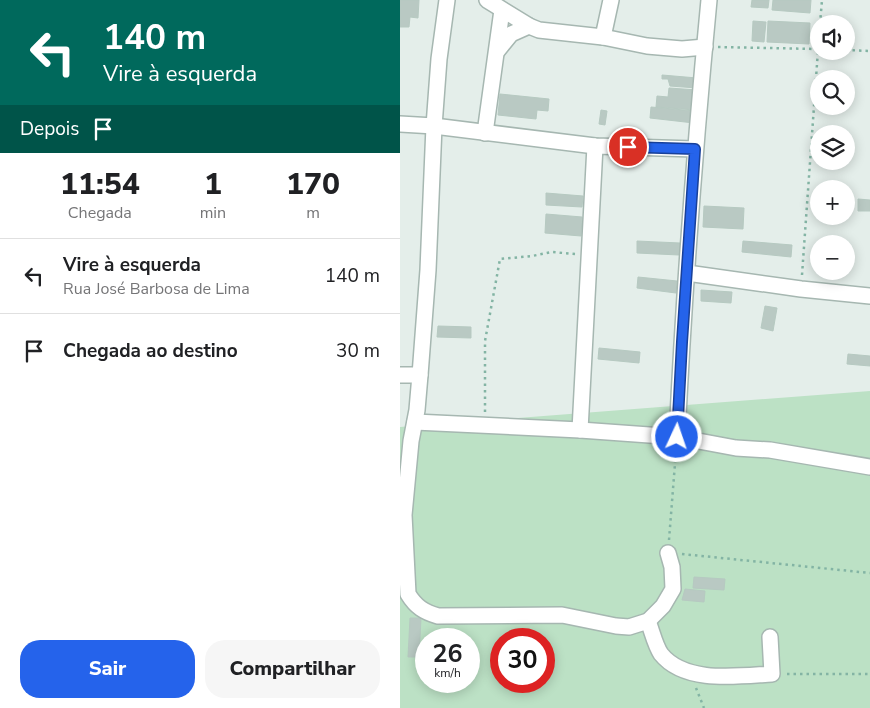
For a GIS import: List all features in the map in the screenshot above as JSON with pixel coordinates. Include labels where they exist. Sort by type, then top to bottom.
[{"type":"street","points":[[447,0],[439,59],[434,126],[428,270],[420,376],[415,422],[405,440],[402,517],[408,594],[414,604],[429,613],[448,616],[562,615],[629,627],[648,621],[663,606],[673,589],[672,568],[668,553]]},
{"type":"street","points":[[487,0],[529,26],[539,30],[603,37],[666,48],[704,47]]},
{"type":"street","points":[[603,37],[612,0]]},
{"type":"street","points":[[677,437],[695,149],[709,0]]},
{"type":"street","points":[[485,133],[498,50],[502,10]]},
{"type":"street","points":[[498,50],[511,34],[529,26]]},
{"type":"street","points":[[400,124],[434,126],[594,146],[695,149]]},
{"type":"street","points":[[580,430],[594,146]]},
{"type":"street","points":[[687,273],[801,289],[870,296]]},
{"type":"street","points":[[400,375],[420,376]]},
{"type":"street","points":[[415,422],[677,437],[736,448],[770,450],[870,467]]},
{"type":"street","points":[[648,621],[660,652],[670,663],[689,673],[732,676],[772,674],[770,637]]},
{"type":"path","points":[[821,15],[822,0]]},
{"type":"path","points":[[704,47],[810,49]]},
{"type":"path","points":[[855,50],[870,51]]},
{"type":"path","points":[[801,289],[817,60]]},
{"type":"path","points":[[484,426],[485,342],[500,260],[552,252],[589,255]]},
{"type":"path","points":[[677,437],[668,553],[870,573]]},
{"type":"path","points":[[689,673],[704,708]]},
{"type":"path","points":[[772,674],[870,674]]},
{"type":"green space","points":[[870,391],[870,708],[400,708],[400,427]]},
{"type":"building","points":[[400,0],[419,0],[418,18],[410,17],[409,27],[400,27]]},
{"type":"building","points":[[752,0],[769,0],[768,8],[751,7]]},
{"type":"building","points":[[773,0],[811,0],[810,13],[772,10]]},
{"type":"building","points":[[753,21],[766,22],[764,42],[752,41]]},
{"type":"building","points":[[768,21],[810,23],[809,44],[767,42]]},
{"type":"building","points":[[662,75],[697,78],[697,88],[670,86],[668,79],[662,79]]},
{"type":"building","points":[[669,88],[697,90],[695,110],[656,107],[657,96],[668,97]]},
{"type":"building","points":[[500,94],[549,99],[548,111],[537,110],[536,119],[498,115]]},
{"type":"building","points":[[651,107],[695,111],[694,123],[650,118]]},
{"type":"building","points":[[601,110],[607,111],[605,125],[599,124]]},
{"type":"building","points":[[546,193],[583,196],[582,207],[546,205]]},
{"type":"building","points":[[858,199],[870,200],[870,211],[858,211]]},
{"type":"building","points":[[704,206],[744,208],[743,229],[703,227]]},
{"type":"building","points":[[546,214],[582,217],[581,236],[545,233]]},
{"type":"building","points":[[637,241],[680,243],[679,255],[637,253]]},
{"type":"building","points":[[743,241],[792,245],[791,257],[742,252]]},
{"type":"building","points":[[638,277],[677,281],[676,293],[637,288]]},
{"type":"building","points":[[701,290],[732,292],[731,303],[701,301]]},
{"type":"building","points":[[765,306],[777,308],[773,331],[761,328]]},
{"type":"building","points":[[438,326],[471,327],[471,338],[437,337]]},
{"type":"building","points":[[599,348],[640,352],[639,363],[598,359]]},
{"type":"building","points":[[848,354],[870,356],[870,366],[847,364]]},
{"type":"building","points":[[694,577],[725,579],[724,590],[693,588]]},
{"type":"building","points":[[685,589],[705,591],[704,602],[682,600]]},
{"type":"building","points":[[410,618],[421,618],[420,628],[415,628],[415,657],[408,657]]},
{"type":"route","points":[[628,147],[695,149],[677,437]]}]
